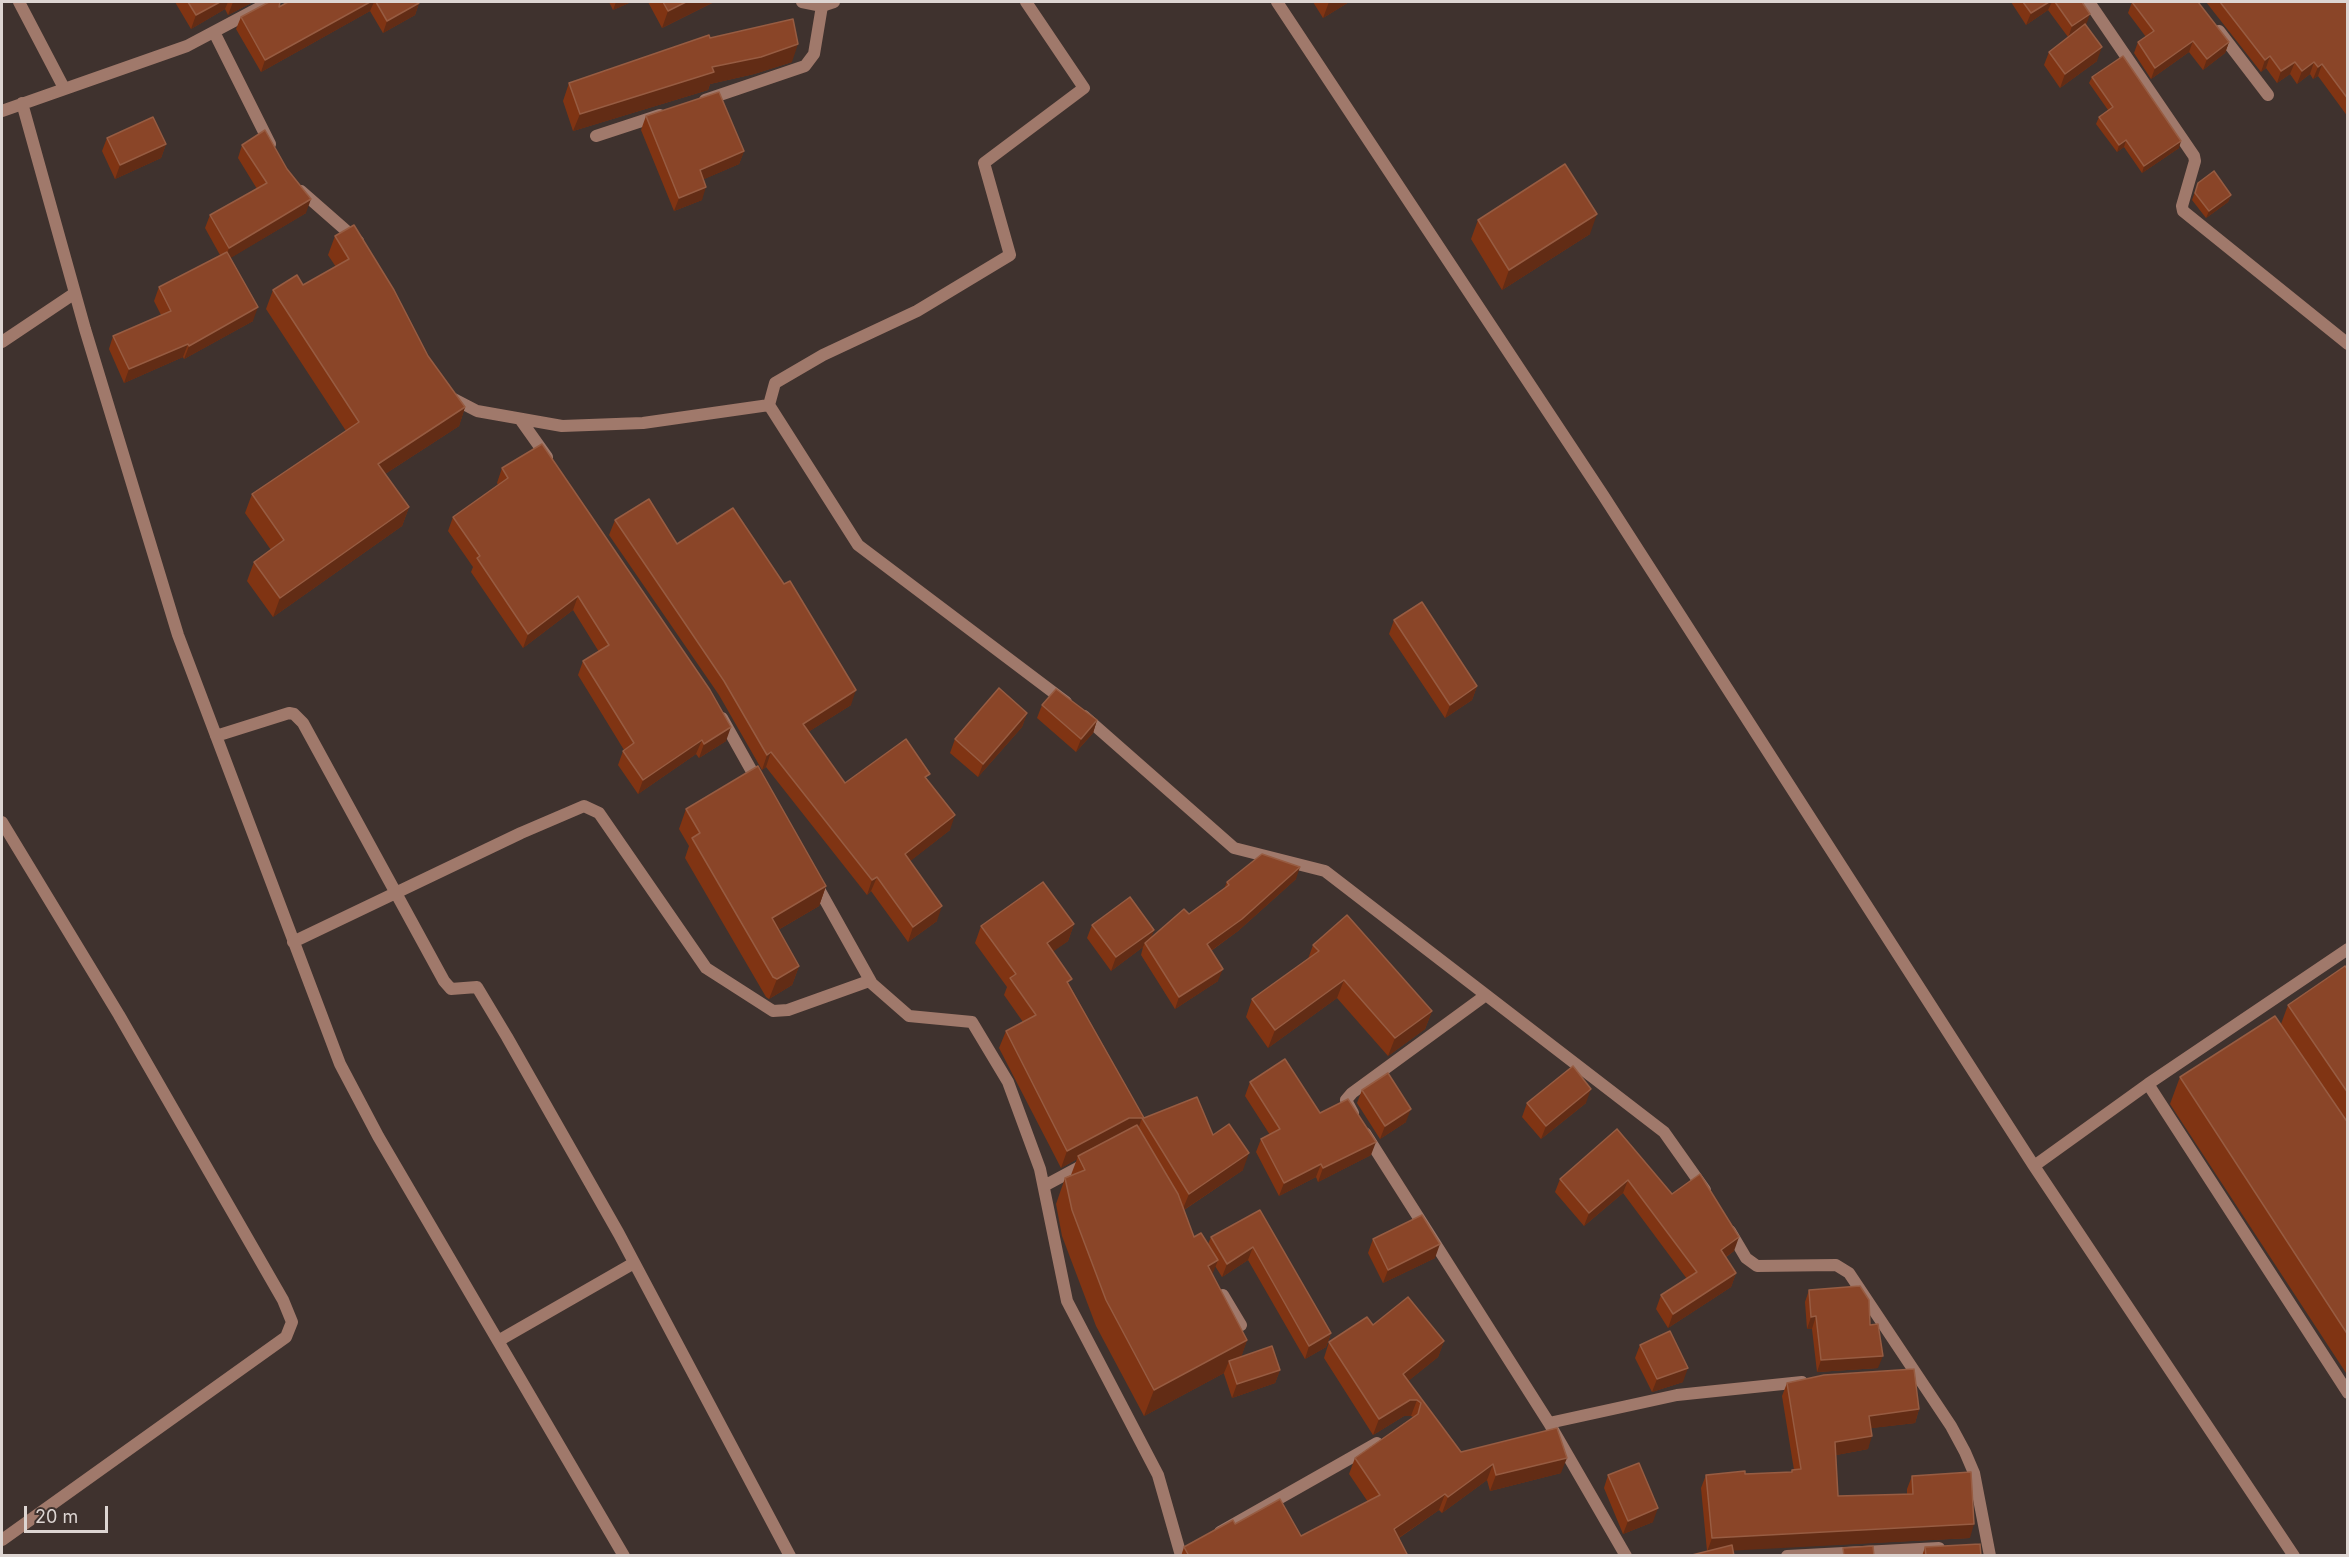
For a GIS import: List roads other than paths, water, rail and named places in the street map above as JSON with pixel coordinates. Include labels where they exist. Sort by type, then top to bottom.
[{"type":"street","points":[[19,2],[64,88]]},
{"type":"street","points":[[2,111],[163,56],[214,33],[270,2]]},
{"type":"street","points":[[698,103],[805,66],[814,54],[828,4],[802,2]]},
{"type":"street","points":[[1026,2],[1084,88],[984,163],[1010,255],[916,311],[823,355],[775,383],[771,392],[770,405],[851,535],[868,554],[1097,726],[1230,846],[1325,871],[1664,1132],[1682,1154],[1712,1202]]},
{"type":"street","points":[[1276,2],[1604,495],[2034,1167],[2294,1556]]},
{"type":"street","points":[[2089,2],[2194,156],[2195,161],[2182,206],[2183,211],[2346,340]]},
{"type":"street","points":[[2211,20],[2268,95]]},
{"type":"street","points":[[214,33],[278,158]]},
{"type":"street","points":[[22,103],[75,293],[178,634],[340,1064],[357,1100],[624,1556]]},
{"type":"street","points":[[596,136],[675,110]]},
{"type":"street","points":[[289,177],[303,194],[358,242],[367,253]]},
{"type":"street","points":[[2,342],[75,293]]},
{"type":"street","points":[[442,389],[448,396],[477,411],[562,426],[644,423],[770,405]]},
{"type":"street","points":[[520,419],[553,466]]},
{"type":"street","points":[[718,710],[765,794]]},
{"type":"street","points":[[216,736],[289,713],[299,717],[393,892],[447,986],[452,989],[474,986],[479,990],[634,1263],[790,1556]]},
{"type":"street","points":[[293,942],[521,832],[584,806],[599,813],[706,968],[772,1011],[788,1010],[871,982]]},
{"type":"street","points":[[2,822],[125,1026],[283,1300],[292,1322],[286,1337],[2,1540]]},
{"type":"street","points":[[806,867],[871,982],[909,1016],[973,1023],[1008,1082],[1044,1186],[1067,1301],[1158,1475],[1182,1552]]},
{"type":"street","points":[[2034,1167],[2148,1084],[2259,1018],[2348,949]]},
{"type":"street","points":[[1486,995],[1352,1093],[1346,1100],[1488,1331],[1549,1424],[1626,1556]]},
{"type":"street","points":[[2148,1084],[2348,1393]]},
{"type":"street","points":[[1044,1186],[1096,1158]]},
{"type":"street","points":[[1724,1220],[1746,1257],[1757,1266],[1836,1265],[1846,1270],[1911,1374],[1965,1452],[1974,1473],[1985,1549]]},
{"type":"street","points":[[498,1341],[634,1263]]},
{"type":"street","points":[[1217,1284],[1240,1325]]},
{"type":"street","points":[[1549,1424],[1677,1395],[1814,1381]]},
{"type":"street","points":[[1211,1536],[1329,1472],[1390,1435]]},
{"type":"street","points":[[1787,1556],[1955,1547]]}]
